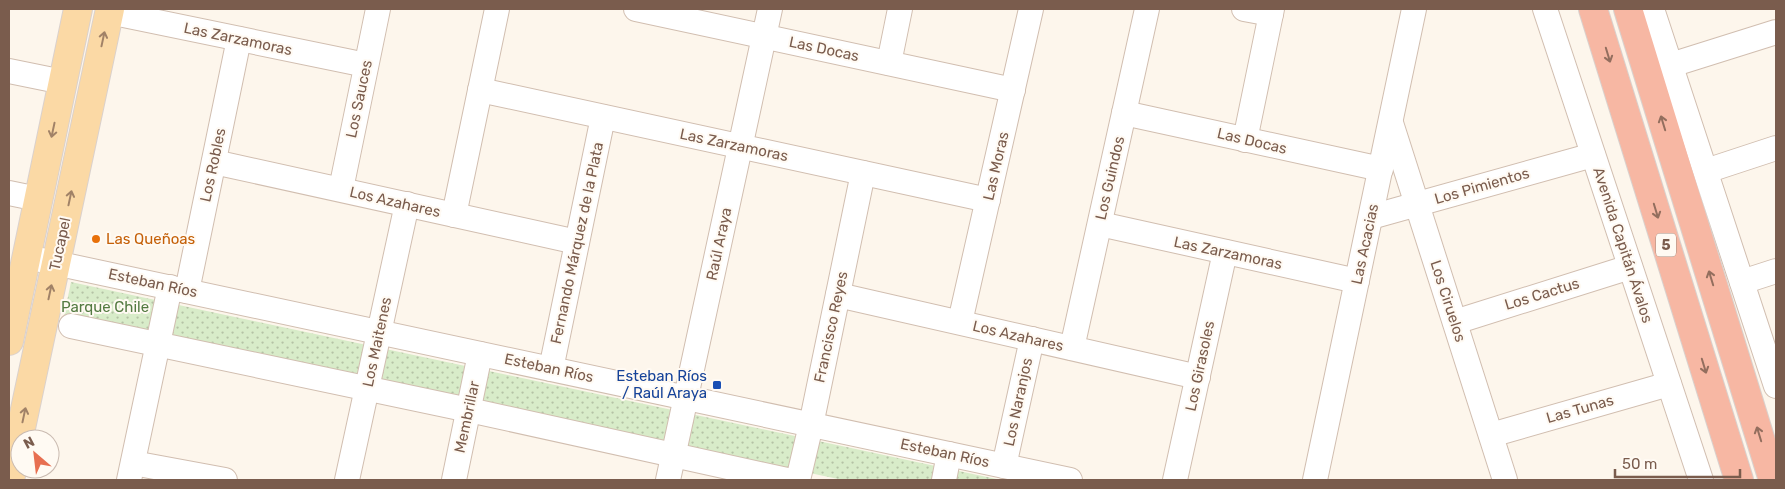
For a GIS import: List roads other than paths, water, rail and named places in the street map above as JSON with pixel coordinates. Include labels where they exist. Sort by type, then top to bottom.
[{"type":"highway","name":"5","points":[[1594,9],[1739,480]]},
{"type":"highway","name":"5","points":[[1628,9],[1773,480]]},
{"type":"main road","name":"Tucapel","points":[[10,325],[27,257],[78,9]]},
{"type":"main road","name":"Tucapel","points":[[10,480],[109,10]]},
{"type":"street","name":"Los Sauces","points":[[341,189],[378,9]]},
{"type":"street","points":[[454,214],[497,9]]},
{"type":"street","name":"Las Docas","points":[[636,9],[1013,90]]},
{"type":"street","name":"Raúl Araya","points":[[668,480],[770,9]]},
{"type":"street","points":[[889,64],[900,9]]},
{"type":"street","name":"Las Moras","points":[[960,322],[1031,9]]},
{"type":"street","name":"Los Guindos","points":[[1072,348],[1147,9]]},
{"type":"street","points":[[1244,9],[1271,12],[1245,140]]},
{"type":"street","name":"Las Acacias","points":[[1315,480],[1414,9]]},
{"type":"street","name":"Avenida Capitán Ávalos","points":[[1545,9],[1701,480]]},
{"type":"street","points":[[1652,9],[1776,385]]},
{"type":"street","name":"Las Zarzamoras","points":[[109,10],[366,65]]},
{"type":"street","points":[[1671,65],[1776,32]]},
{"type":"street","name":"Los Robles","points":[[131,472],[158,345],[178,289],[214,162],[239,39]]},
{"type":"street","points":[[9,71],[63,82]]},
{"type":"street","name":"Las Zarzamoras","points":[[480,90],[988,200]]},
{"type":"street","name":"Las Docas","points":[[1124,113],[1381,170]]},
{"type":"street","name":"Fernando Márquez de la Plata","points":[[551,369],[603,117]]},
{"type":"street","name":"Los Ciruelos","points":[[1391,121],[1505,480]]},
{"type":"street","points":[[1706,171],[1776,148]]},
{"type":"street","name":"Los Pimientos","points":[[1370,217],[1593,155]]},
{"type":"street","name":"Los Azahares","points":[[214,162],[577,242]]},
{"type":"street","name":"Francisco Reyes","points":[[798,480],[863,173]]},
{"type":"street","points":[[9,193],[38,199]]},
{"type":"street","name":"Los Maitenes","points":[[348,480],[407,204]]},
{"type":"street","name":"Las Zarzamoras","points":[[1100,224],[1357,281]]},
{"type":"street","name":"Los Girasoles","points":[[1175,480],[1225,252]]},
{"type":"street","name":"Esteban Ríos","points":[[27,257],[949,454],[1004,466],[1042,477],[1070,480]]},
{"type":"street","name":"Los Cactus","points":[[1455,322],[1630,267]]},
{"type":"street","points":[[1742,282],[1776,271]]},
{"type":"street","name":"Los Azahares","points":[[838,295],[1198,377]]},
{"type":"street","points":[[71,326],[469,410],[787,480]]},
{"type":"street","name":"Los Naranjos","points":[[1004,466],[1032,338]]},
{"type":"street","name":"Membrillar","points":[[454,480],[480,354]]},
{"type":"street","name":"Las Tunas","points":[[1491,435],[1669,384]]},
{"type":"street","points":[[944,480],[949,454]]},
{"type":"street","points":[[131,472],[225,480]]},
{"type":"place","name":"Las Queñoas","points":[[96,239]]},
{"type":"place","name":"Esteban Ríos / Raúl Araya","points":[[717,385]]},
{"type":"park label","name":"Parque Chile","points":[[105,307]]}]
